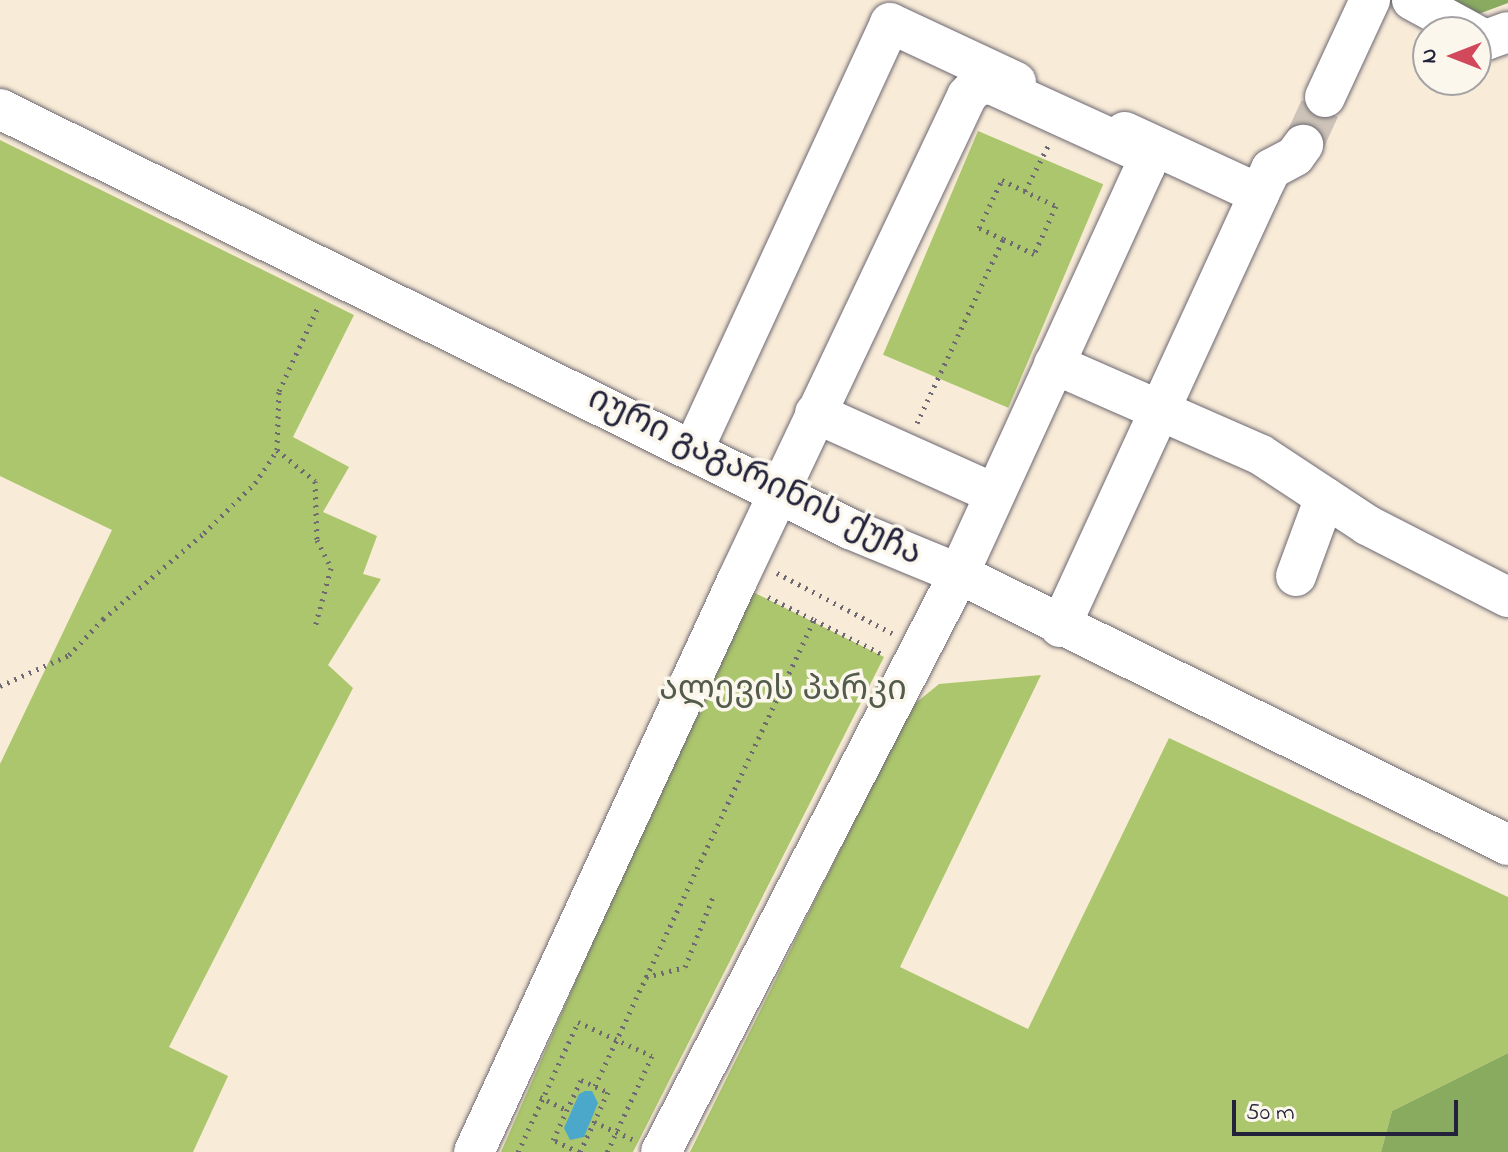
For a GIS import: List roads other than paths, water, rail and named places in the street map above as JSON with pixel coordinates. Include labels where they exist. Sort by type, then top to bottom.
[{"type":"street","points":[[1325,97],[1370,0]]},
{"type":"street","points":[[1412,0],[1442,16]]},
{"type":"street","points":[[693,450],[896,12],[1259,194]]},
{"type":"street","points":[[474,1152],[742,569],[961,110],[976,86],[991,84],[1140,152],[1146,159],[959,574],[653,1149]]},
{"type":"street","name":"იური გაგარინის ქუჩა","points":[[0,109],[850,529],[959,574],[1060,627],[1508,845]]},
{"type":"street","points":[[1060,627],[1271,169],[1295,156],[1303,145]]},
{"type":"street","points":[[1054,364],[1158,413],[1261,455],[1367,525],[1508,597]]},
{"type":"street","points":[[815,413],[995,494]]},
{"type":"street","points":[[1296,576],[1325,497]]},
{"type":"water","points":[[592,1091],[598,1103],[584,1137],[570,1140],[564,1128],[579,1094]]},
{"type":"tunnel","points":[[1303,145],[1325,97]]},
{"type":"park label","name":"ალევის პარკი","points":[[783,692]]}]
